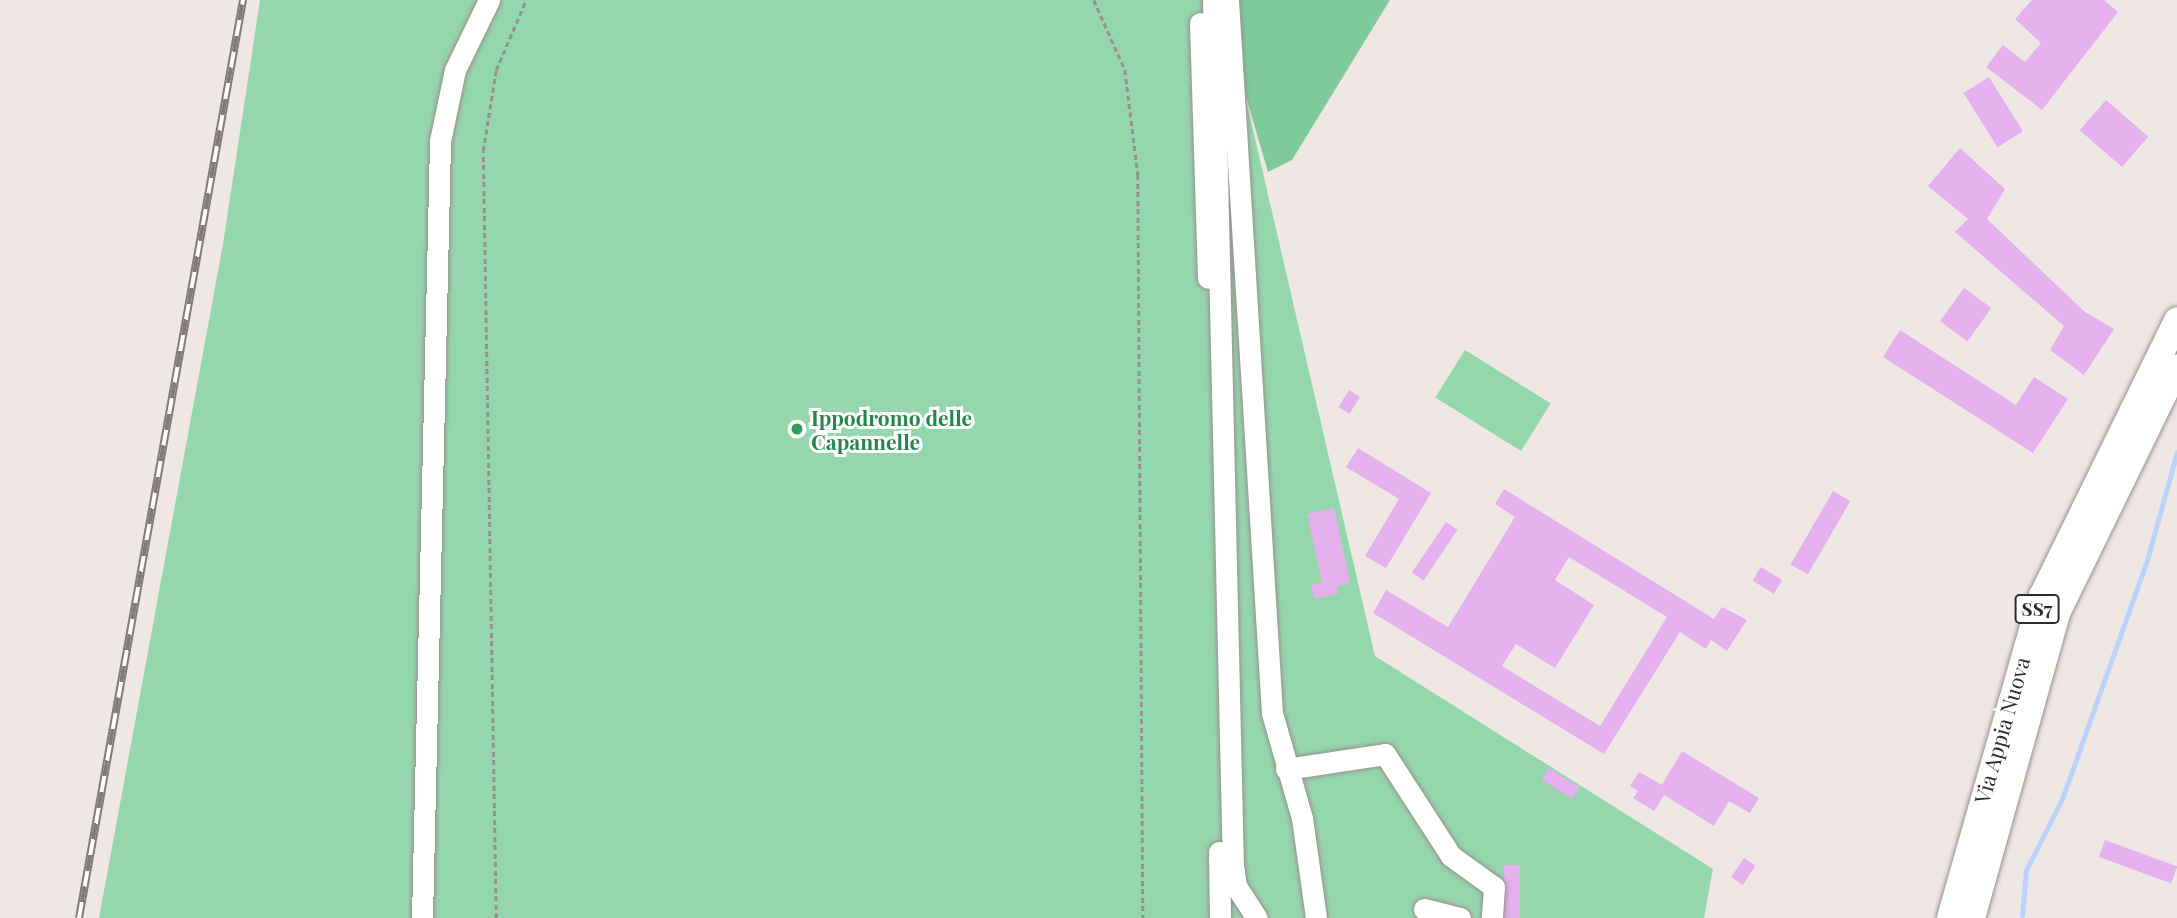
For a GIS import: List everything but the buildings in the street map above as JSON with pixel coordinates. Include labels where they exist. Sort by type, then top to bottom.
[{"type":"main road","name":"Via Appia Nuova","points":[[1950,918],[2042,596],[2177,320]]},
{"type":"main road","name":"Via Appia Nuova","points":[[1972,918],[2055,619],[2177,367]]},
{"type":"lane","points":[[422,918],[440,141],[452,78],[489,0]]},
{"type":"lane","points":[[1199,0],[1220,918]]},
{"type":"lane","points":[[1213,0],[1233,865],[1236,886],[1257,918]]},
{"type":"lane","points":[[1228,0],[1260,564],[1272,713],[1302,818],[1316,918]]},
{"type":"lane","points":[[1286,769],[1385,754],[1451,856],[1494,887],[1492,918]]},
{"type":"lane","points":[[1424,909],[1460,918]]},
{"type":"path","points":[[496,918],[482,161],[494,80],[526,0]]},
{"type":"path","points":[[1094,0],[1127,79],[1138,175],[1143,918]]},
{"type":"green space","name":"Ippodromo delle Capannelle","points":[[260,0],[1239,0],[1241,78],[1375,656],[1713,869],[1704,918],[99,918],[223,244]]},
{"type":"green space","points":[[1238,0],[1390,0],[1292,160],[1268,172],[1242,83]]},
{"type":"green space","points":[[1465,350],[1551,404],[1521,451],[1435,397]]},
{"type":"waterway","points":[[2022,915],[2026,870],[2062,799],[2147,560],[2177,452]]},
{"type":"railway","points":[[79,918],[243,0]]},
{"type":"place","name":"Ippodromo delle Capannelle","points":[[797,429]]}]
